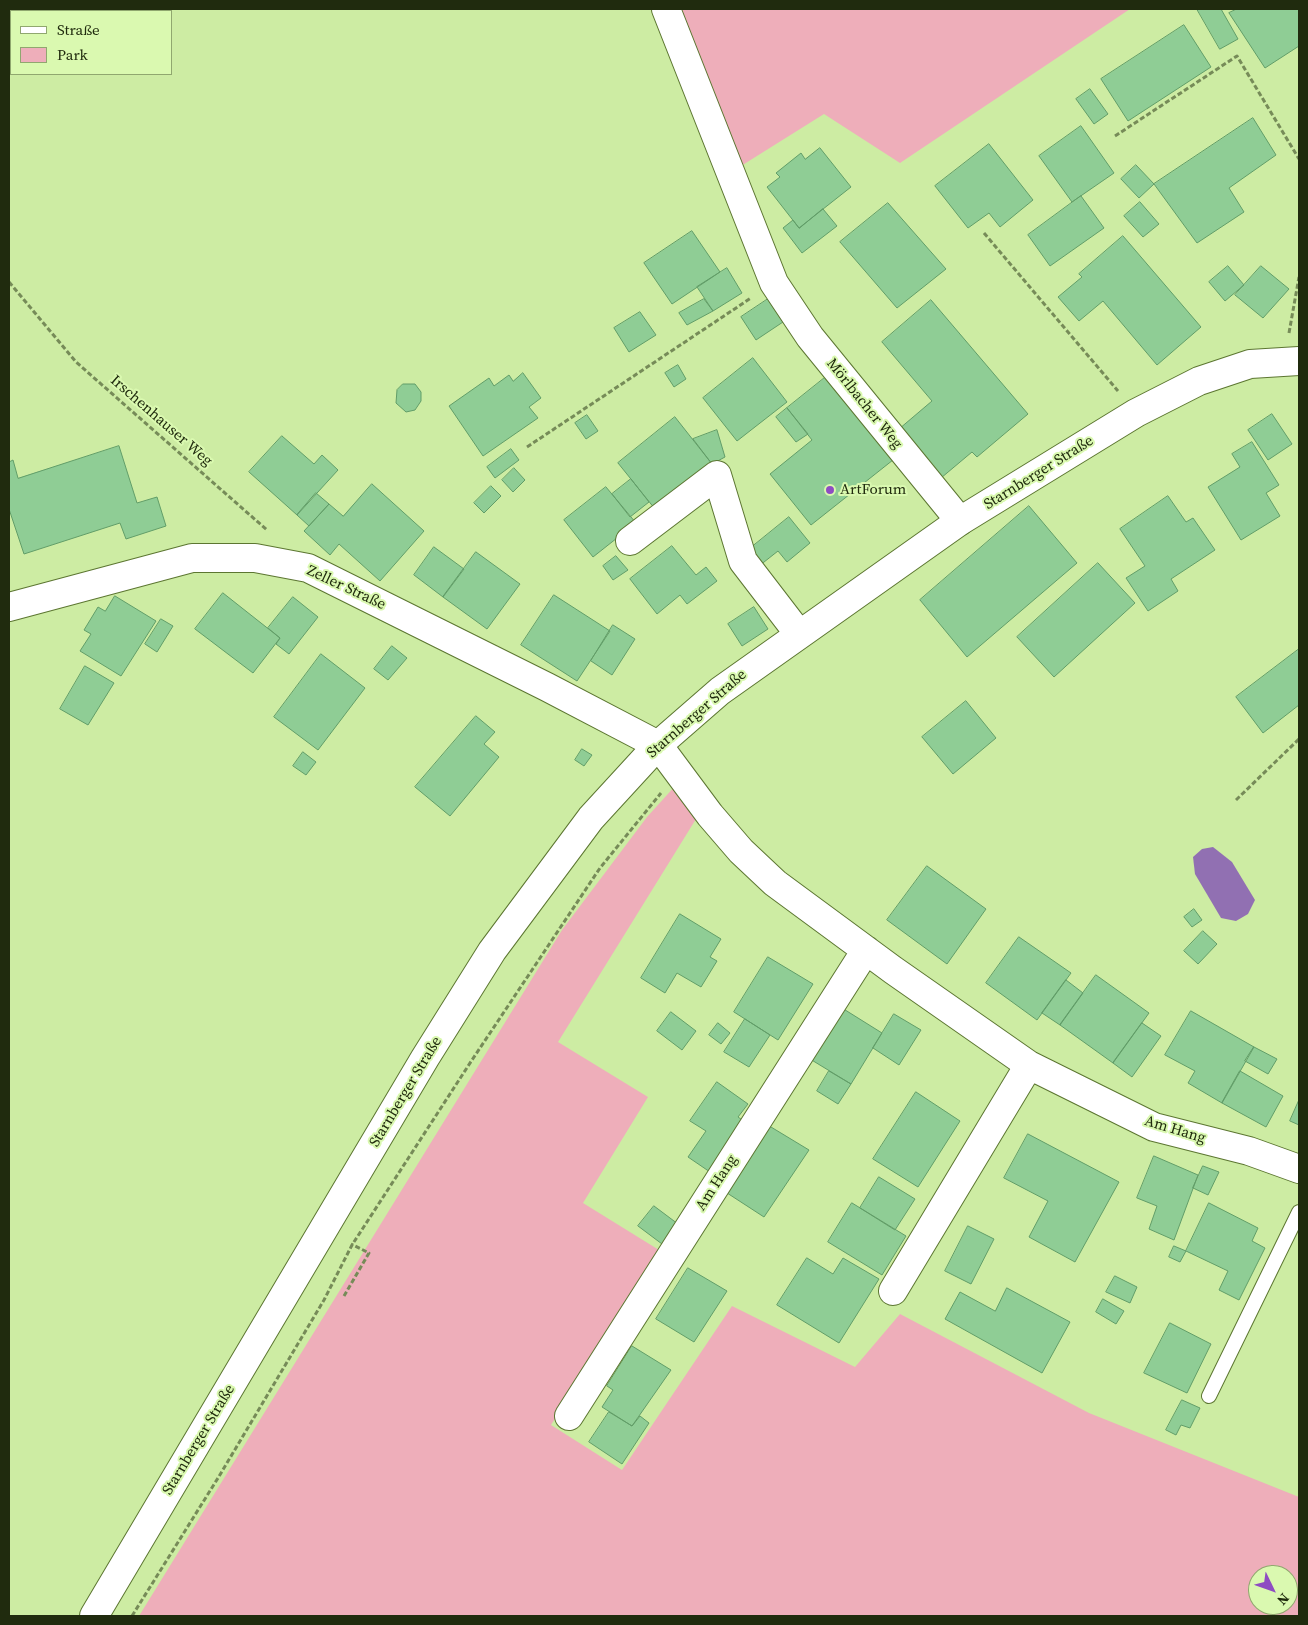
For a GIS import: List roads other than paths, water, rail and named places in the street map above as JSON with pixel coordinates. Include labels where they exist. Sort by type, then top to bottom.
[{"type":"street","name":"Mörlbacher Weg","points":[[666,9],[774,283],[810,338],[960,521]]},
{"type":"street","name":"Starnberger Straße","points":[[94,1616],[425,1058],[492,950],[591,818],[658,745],[720,690],[960,521],[1136,413],[1199,382],[1250,364],[1292,361]]},
{"type":"street","points":[[630,541],[717,475],[743,561],[799,634]]},
{"type":"street","name":"Zeller Straße","points":[[9,607],[192,558],[255,558],[308,568],[658,745]]},
{"type":"street","name":"Am Hang","points":[[658,745],[710,815],[741,851],[775,883],[1029,1065],[1154,1127],[1249,1151],[1299,1169]]},
{"type":"street","name":"Am Hang","points":[[569,1416],[866,950]]},
{"type":"street","points":[[893,1291],[1029,1065]]},
{"type":"lane","points":[[1209,1396],[1299,1212]]},
{"type":"place","name":"ArtForum","points":[[830,490]]}]
